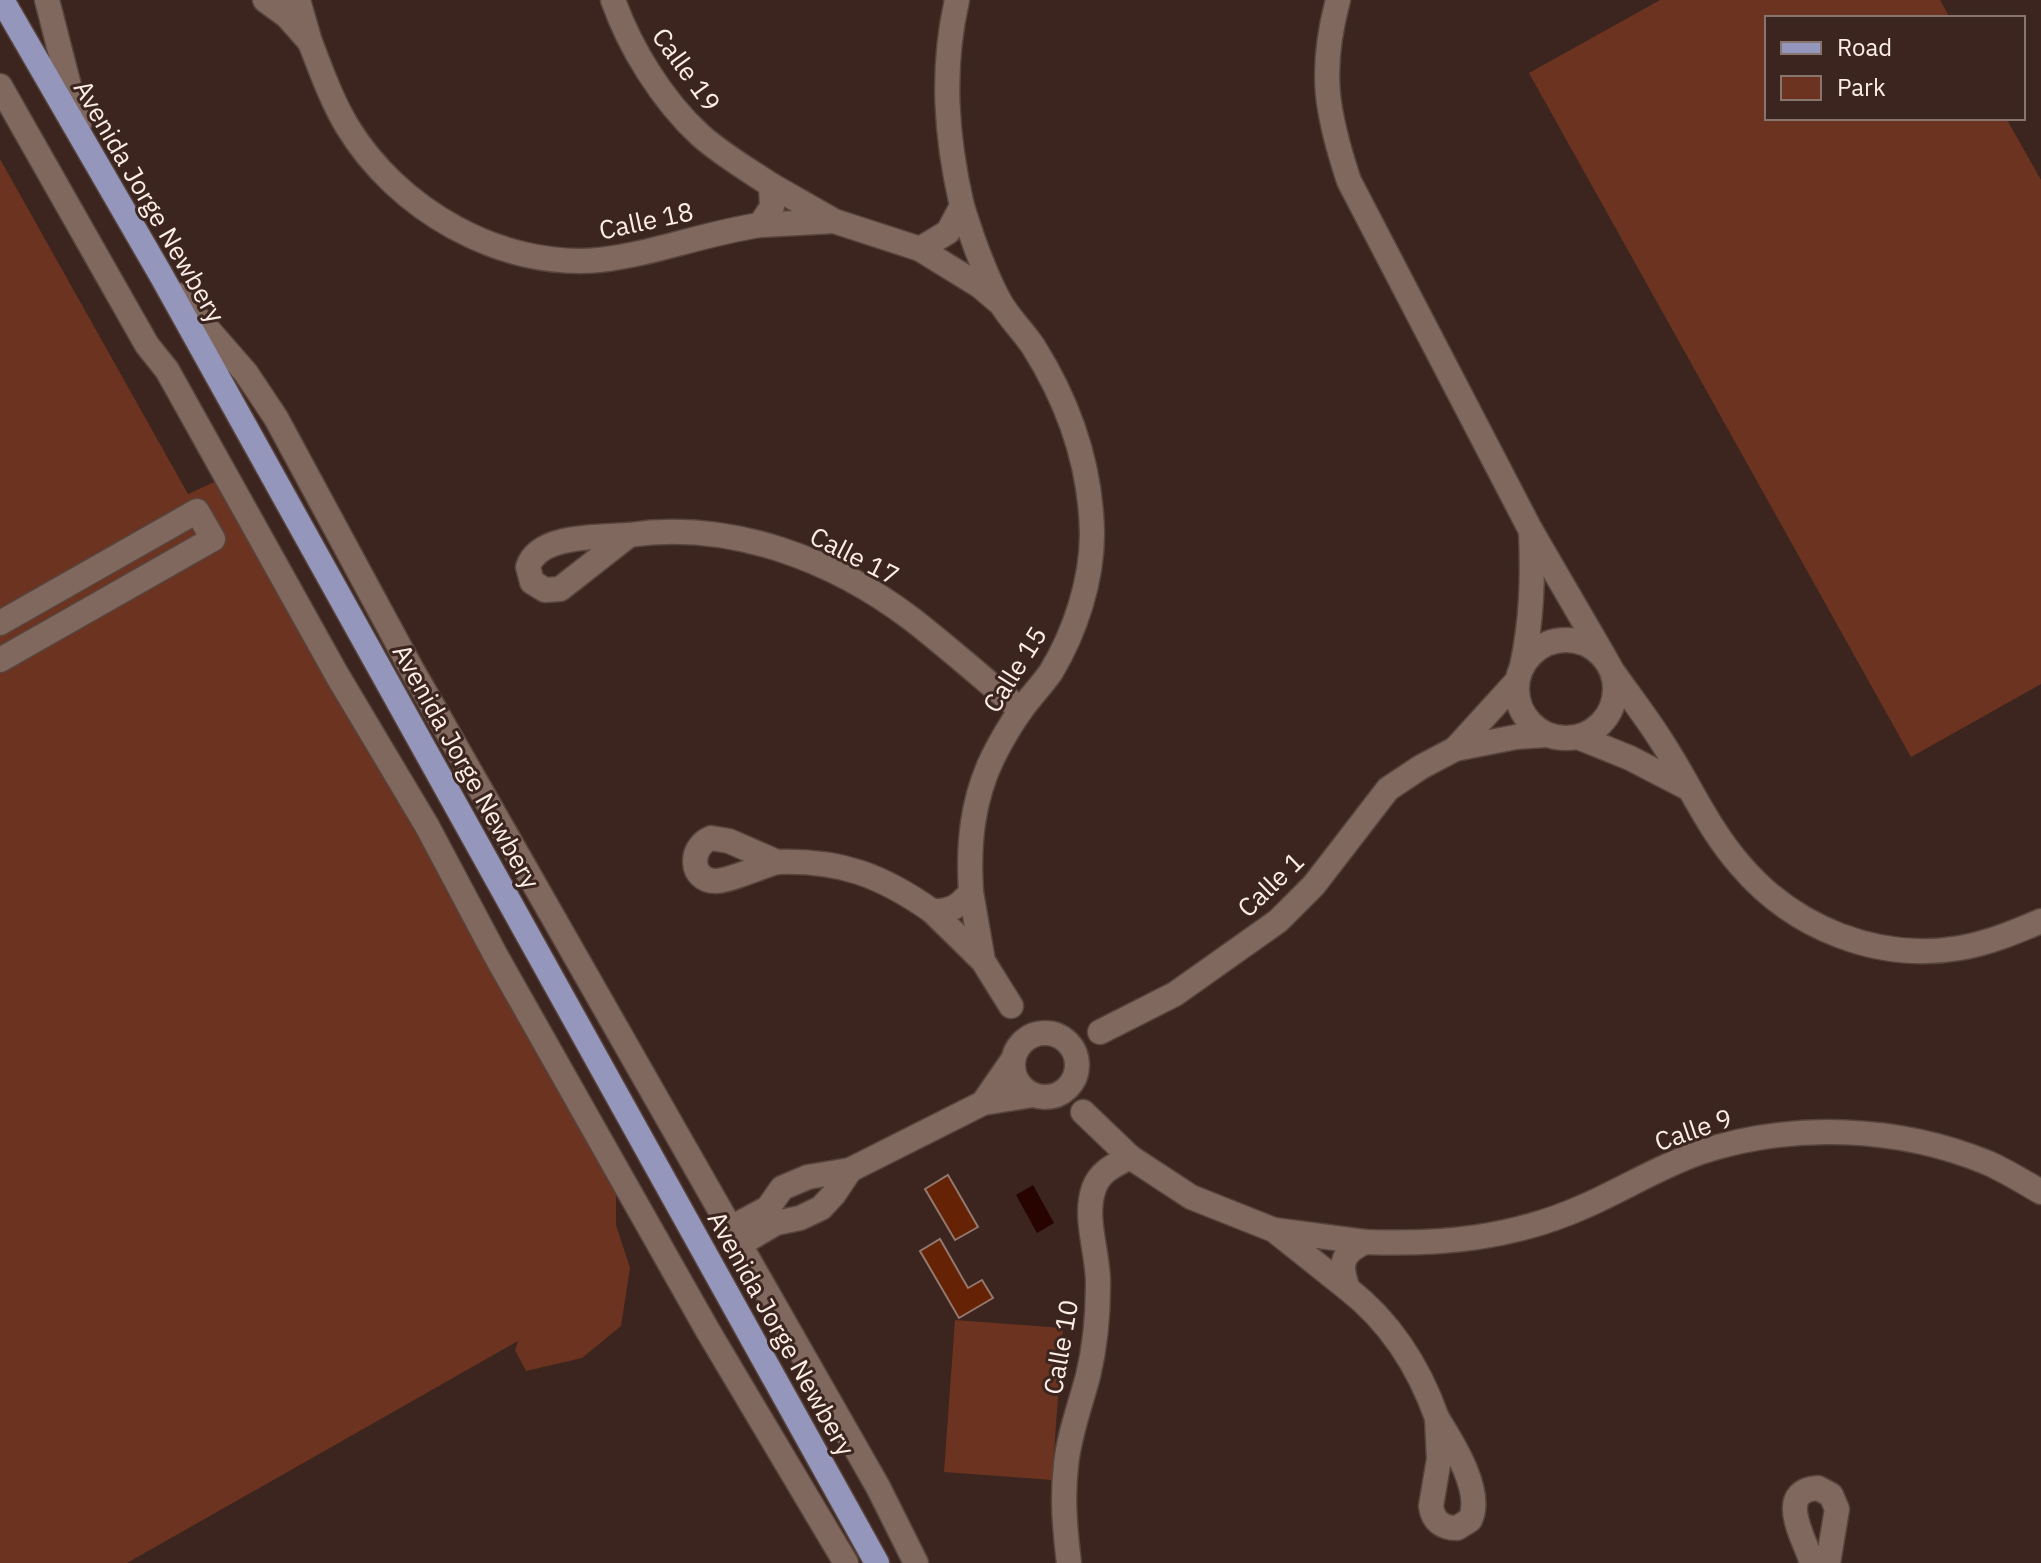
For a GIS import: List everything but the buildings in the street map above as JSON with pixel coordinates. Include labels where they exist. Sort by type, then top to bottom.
[{"type":"main road","name":"Avenida Jorge Newbery","points":[[2,0],[161,275],[877,1563]]},
{"type":"street","points":[[47,0],[81,135]]},
{"type":"street","points":[[265,0],[287,16],[310,42]]},
{"type":"street","points":[[298,0],[310,42]]},
{"type":"street","name":"Calle 19","points":[[613,0],[644,62],[682,117],[730,159],[834,221]]},
{"type":"street","points":[[957,0],[945,89],[951,157],[970,233],[1000,303]]},
{"type":"street","points":[[1338,0],[1327,44],[1327,95],[1332,132],[1349,181],[1530,529],[1609,665],[1661,741],[1726,847],[1756,883],[1786,908],[1831,932],[1872,946],[1938,951],[1982,943],[2041,921]]},
{"type":"street","name":"Calle 18","points":[[310,42],[337,107],[368,156],[427,211],[484,241],[526,254],[594,260],[636,255],[703,236],[760,225],[834,221]]},
{"type":"street","points":[[0,86],[147,345],[167,370],[241,507],[427,826],[496,956],[708,1331],[846,1563]]},
{"type":"street","points":[[760,225],[772,207],[771,185]]},
{"type":"street","points":[[920,249],[948,232],[962,206]]},
{"type":"street","points":[[834,221],[920,249],[980,286],[1000,303]]},
{"type":"street","points":[[161,275],[246,373],[276,418],[411,668],[878,1487],[916,1563]]},
{"type":"street","name":"Calle 15","points":[[983,961],[968,855],[976,806],[993,758],[1021,710],[1049,674],[1074,624],[1083,593],[1092,537],[1083,462],[1067,407],[1031,343],[1000,303]]},
{"type":"street","points":[[205,526],[241,507]]},
{"type":"street","points":[[0,623],[197,511],[213,539],[0,660]]},
{"type":"street","points":[[1530,529],[1533,586],[1517,698],[1522,713],[1532,726],[1546,735]]},
{"type":"street","name":"Calle 17","points":[[629,535],[667,532],[725,536],[787,552],[823,566],[852,580],[911,619],[1021,710]]},
{"type":"street","points":[[1561,639],[1578,640],[1592,647],[1609,665],[1615,688],[1609,712],[1593,730],[1578,737],[1516,737],[1455,749],[1519,673],[1532,652],[1545,643],[1561,639]]},
{"type":"street","points":[[1578,737],[1630,758],[1691,790]]},
{"type":"street","name":"Calle 1","points":[[1100,1032],[1175,994],[1278,921],[1314,885],[1388,789],[1455,749]]},
{"type":"street","points":[[777,862],[814,863],[860,871],[905,891],[932,911],[983,961],[1011,1006],[1064,1039],[1075,1052],[1083,1112]]},
{"type":"street","points":[[932,911],[952,910],[971,892]]},
{"type":"street","points":[[1011,1006],[1013,1070],[1019,1085],[1037,1096],[1083,1112],[1130,1157],[1191,1197],[1274,1230],[1366,1303],[1421,1376],[1437,1418]]},
{"type":"street","points":[[782,1217],[782,1188],[808,1177],[850,1170],[983,1103],[1058,1095],[1065,1091],[1100,1032]]},
{"type":"street","points":[[983,1103],[1025,1039],[1040,1033],[1100,1032]]},
{"type":"street","name":"Calle 9","points":[[1274,1230],[1365,1242],[1434,1243],[1507,1233],[1582,1208],[1701,1152],[1753,1139],[1806,1133],[1879,1136],[1931,1146],[1989,1164],[2041,1192]]},
{"type":"street","name":"Calle 10","points":[[1069,1563],[1063,1513],[1066,1462],[1088,1374],[1099,1282],[1091,1201],[1098,1178],[1130,1157]]},
{"type":"street","points":[[735,1236],[782,1217],[821,1208],[850,1170]]},
{"type":"street","points":[[1348,1289],[1342,1267],[1353,1247],[1365,1242]]},
{"type":"street","points":[[1812,1563],[1795,1519],[1794,1504],[1803,1491],[1818,1488],[1831,1495],[1837,1509],[1828,1563]]},
{"type":"green space","points":[[1660,0],[1940,0],[1949,16],[1765,16],[1765,120],[2007,120],[2041,180],[2041,684],[1911,757],[1529,73]]},
{"type":"green space","points":[[0,159],[188,494],[219,480],[616,1192],[616,1225],[630,1268],[621,1326],[582,1358],[526,1371],[515,1350],[518,1341],[127,1563],[0,1563]]},
{"type":"green space","points":[[955,1320],[1063,1328],[1052,1480],[944,1472]]},
{"type":"shaded area","points":[[1033,1185],[1054,1223],[1037,1233],[1016,1195]]}]
